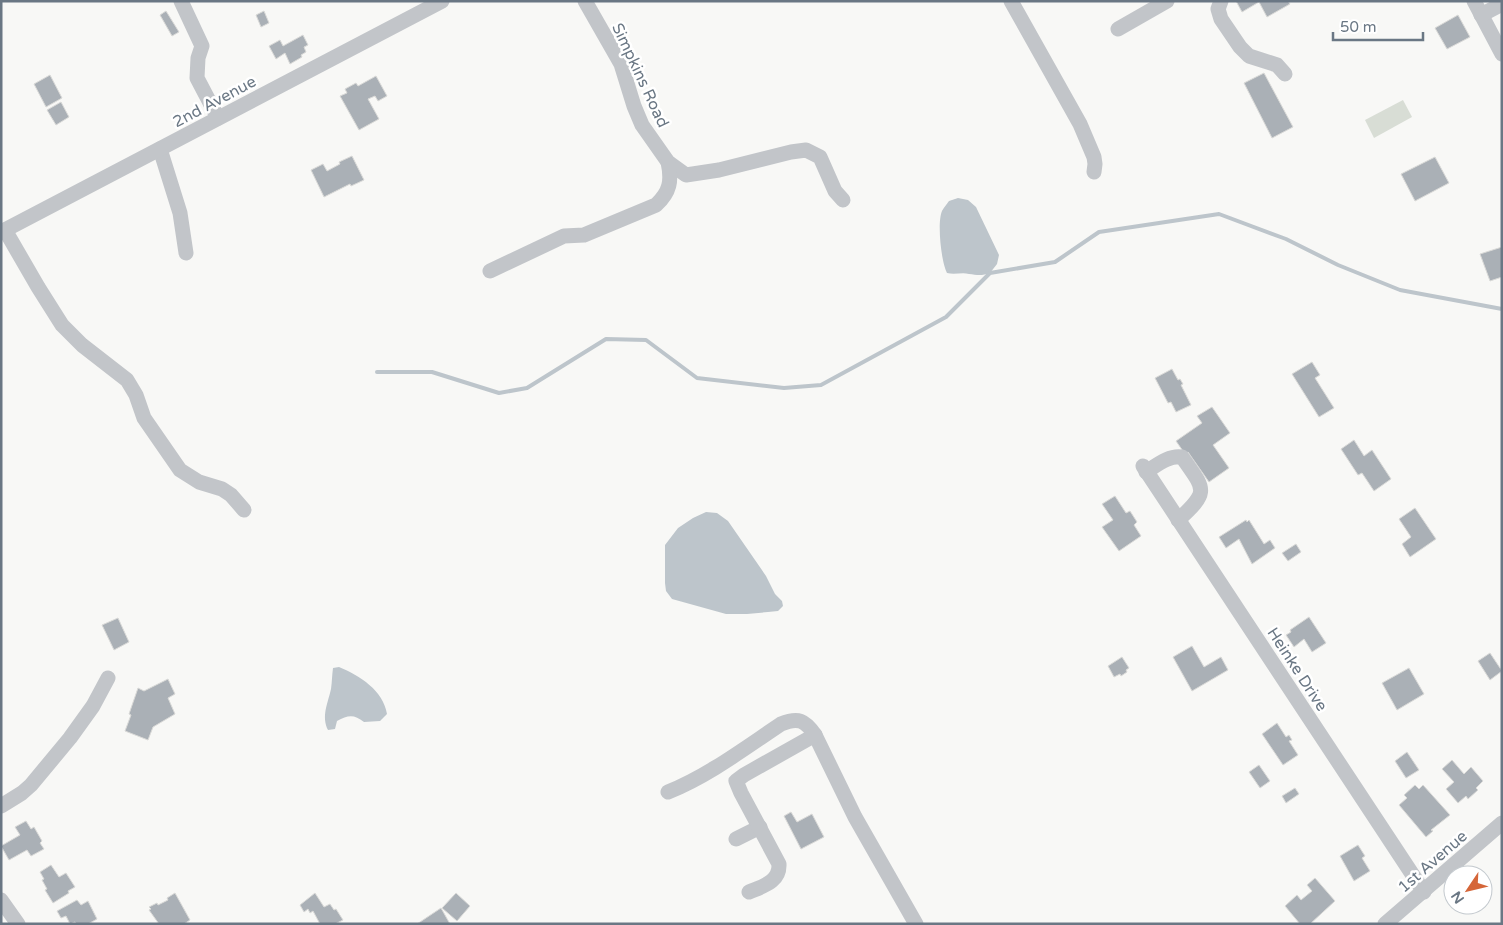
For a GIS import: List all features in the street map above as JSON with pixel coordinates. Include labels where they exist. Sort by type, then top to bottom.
[{"type":"street","points":[[181,1],[202,46],[198,58],[196,78],[218,118]]},
{"type":"street","name":"2nd Avenue","points":[[3,231],[442,1]]},
{"type":"street","name":"Simpkins Road","points":[[585,1],[620,64],[642,125],[668,162]]},
{"type":"street","points":[[1012,1],[1080,124],[1094,157],[1096,164],[1094,172]]},
{"type":"street","points":[[1118,29],[1167,1]]},
{"type":"street","points":[[1221,1],[1218,9],[1221,19],[1240,47],[1249,56],[1277,65],[1285,74]]},
{"type":"street","points":[[1474,1],[1502,54]]},
{"type":"street","points":[[1481,15],[1502,4]]},
{"type":"street","points":[[160,149],[180,213],[186,253]]},
{"type":"street","points":[[668,162],[686,175],[719,170],[806,150],[820,157],[835,192],[843,200]]},
{"type":"street","points":[[490,271],[564,236],[584,235],[656,205],[665,197],[669,184],[668,162]]},
{"type":"street","points":[[3,231],[62,325],[82,345],[127,380],[136,395],[144,418],[180,470],[199,482],[222,489],[231,495],[244,510]]},
{"type":"street","name":"Heinke Drive","points":[[1178,520],[1191,508],[1200,495],[1202,488],[1182,458],[1177,456],[1144,469],[1424,892]]},
{"type":"street","points":[[1,806],[31,785],[70,738],[93,706],[108,678]]},
{"type":"street","points":[[668,792],[698,777],[787,722],[802,721],[808,724],[856,817],[916,924]]},
{"type":"street","points":[[749,892],[770,882],[779,872],[779,864],[736,781],[744,774],[815,735]]},
{"type":"street","name":"1st Avenue","points":[[1385,924],[1502,823]]},
{"type":"street","points":[[736,839],[760,827]]},
{"type":"street","points":[[1,900],[18,924]]},
{"type":"shaded area","points":[[1403,100],[1412,117],[1374,138],[1365,120]]},
{"type":"shaded area","points":[[958,198],[968,200],[976,207],[999,255],[997,264],[990,273],[980,275],[947,273],[940,242],[941,217],[942,211],[949,201]]},
{"type":"shaded area","points":[[706,512],[717,513],[728,521],[766,576],[775,594],[782,601],[783,606],[778,611],[726,614],[672,599],[666,591],[665,545],[678,528]]},
{"type":"shaded area","points":[[339,667],[362,679],[376,691],[385,705],[387,714],[380,721],[364,722],[354,717],[348,717],[337,721],[335,729],[328,730],[325,720],[333,668]]},
{"type":"building","points":[[1236,1],[1288,1],[1290,4],[1267,17],[1259,2],[1242,12]]},
{"type":"building","points":[[166,11],[179,32],[172,36],[160,15]]},
{"type":"building","points":[[264,11],[269,23],[261,27],[256,15]]},
{"type":"building","points":[[1458,15],[1470,37],[1447,49],[1435,28]]},
{"type":"building","points":[[303,35],[308,45],[304,47],[306,52],[301,55],[302,57],[290,64],[285,53],[276,59],[269,46],[280,40],[283,46]]},
{"type":"building","points":[[1264,73],[1293,127],[1272,138],[1244,83]]},
{"type":"building","points":[[50,75],[62,98],[46,107],[34,84]]},
{"type":"building","points":[[376,76],[387,96],[378,101],[375,96],[368,99],[379,119],[359,130],[340,96],[347,93],[345,89],[356,83],[358,86]]},
{"type":"building","points":[[61,102],[69,117],[56,125],[47,110]]},
{"type":"building","points":[[352,156],[364,180],[351,186],[350,184],[324,197],[311,170],[323,164],[327,171],[340,164],[339,162]]},
{"type":"building","points":[[1435,157],[1449,183],[1415,201],[1401,174]]},
{"type":"building","points":[[1502,247],[1502,277],[1490,281],[1480,254]]},
{"type":"building","points":[[1312,362],[1320,375],[1315,378],[1334,408],[1319,417],[1292,374]]},
{"type":"building","points":[[1172,369],[1178,380],[1180,379],[1183,384],[1181,385],[1191,405],[1176,412],[1171,402],[1168,403],[1155,378]]},
{"type":"building","points":[[1212,407],[1230,433],[1213,445],[1229,468],[1209,482],[1188,452],[1185,454],[1176,441],[1202,423],[1197,416]]},
{"type":"building","points":[[1354,440],[1364,456],[1372,450],[1391,479],[1374,491],[1362,473],[1358,475],[1341,449]]},
{"type":"building","points":[[1115,496],[1126,513],[1130,511],[1137,522],[1134,525],[1141,536],[1119,551],[1102,527],[1113,520],[1102,504]]},
{"type":"building","points":[[1415,508],[1436,539],[1410,557],[1402,544],[1411,537],[1399,519]]},
{"type":"building","points":[[1246,520],[1247,522],[1249,520],[1264,544],[1270,540],[1275,548],[1252,564],[1239,539],[1226,548],[1219,537]]},
{"type":"building","points":[[1296,544],[1301,552],[1288,561],[1282,553]]},
{"type":"building","points":[[1309,617],[1326,643],[1312,652],[1304,639],[1294,647],[1286,635]]},
{"type":"building","points":[[118,618],[129,642],[114,650],[102,625]]},
{"type":"building","points":[[1192,646],[1204,667],[1221,657],[1228,670],[1192,691],[1173,657]]},
{"type":"building","points":[[1490,653],[1502,671],[1490,680],[1478,661]]},
{"type":"building","points":[[1122,657],[1129,668],[1121,676],[1120,674],[1114,677],[1108,666]]},
{"type":"building","points":[[1409,668],[1424,694],[1397,710],[1382,683]]},
{"type":"building","points":[[168,679],[175,694],[168,698],[175,714],[153,727],[148,740],[125,731],[138,688],[144,691]]},
{"type":"building","points":[[1277,723],[1286,737],[1289,735],[1292,740],[1289,741],[1298,755],[1283,765],[1262,734]]},
{"type":"building","points":[[1407,752],[1419,770],[1406,778],[1395,761]]},
{"type":"building","points":[[1452,760],[1464,774],[1471,767],[1483,781],[1476,788],[1478,790],[1468,799],[1466,796],[1458,803],[1446,789],[1454,782],[1442,769]]},
{"type":"building","points":[[1259,765],[1270,781],[1260,788],[1249,772]]},
{"type":"building","points":[[1415,785],[1419,789],[1423,785],[1450,815],[1431,830],[1433,831],[1426,837],[1399,805],[1407,798],[1404,795]]},
{"type":"building","points":[[1295,788],[1299,794],[1286,803],[1282,796]]},
{"type":"building","points":[[791,812],[797,822],[812,814],[824,837],[801,849],[784,816]]},
{"type":"building","points":[[26,821],[31,829],[34,827],[44,849],[31,856],[27,850],[9,860],[1,846],[20,835],[15,827]]},
{"type":"building","points":[[1358,845],[1365,856],[1362,858],[1370,871],[1354,881],[1340,856]]},
{"type":"building","points":[[51,865],[59,877],[66,873],[75,887],[53,903],[45,890],[47,889],[40,872]]},
{"type":"building","points":[[1315,878],[1335,901],[1310,924],[1300,924],[1285,906],[1297,895],[1301,900],[1312,891],[1307,885]]},
{"type":"building","points":[[175,893],[190,920],[184,924],[159,924],[149,910],[151,909],[149,907],[168,900],[167,898]]},
{"type":"building","points":[[315,893],[324,907],[330,904],[334,910],[336,909],[343,920],[335,924],[320,924],[313,911],[310,913],[308,909],[304,912],[300,905]]},
{"type":"building","points":[[456,893],[470,906],[457,921],[442,908]]},
{"type":"building","points":[[77,900],[81,905],[88,901],[97,919],[88,924],[76,924],[75,922],[70,924],[66,916],[61,918],[57,911]]},
{"type":"building","points":[[441,908],[450,924],[417,924]]},
{"type":"waterway","points":[[377,372],[432,372],[499,393],[527,388],[606,339],[646,340],[697,378],[784,388],[821,385],[946,317],[990,273],[1055,262],[1099,232],[1219,214],[1286,239],[1338,265],[1400,290],[1502,309]]}]
